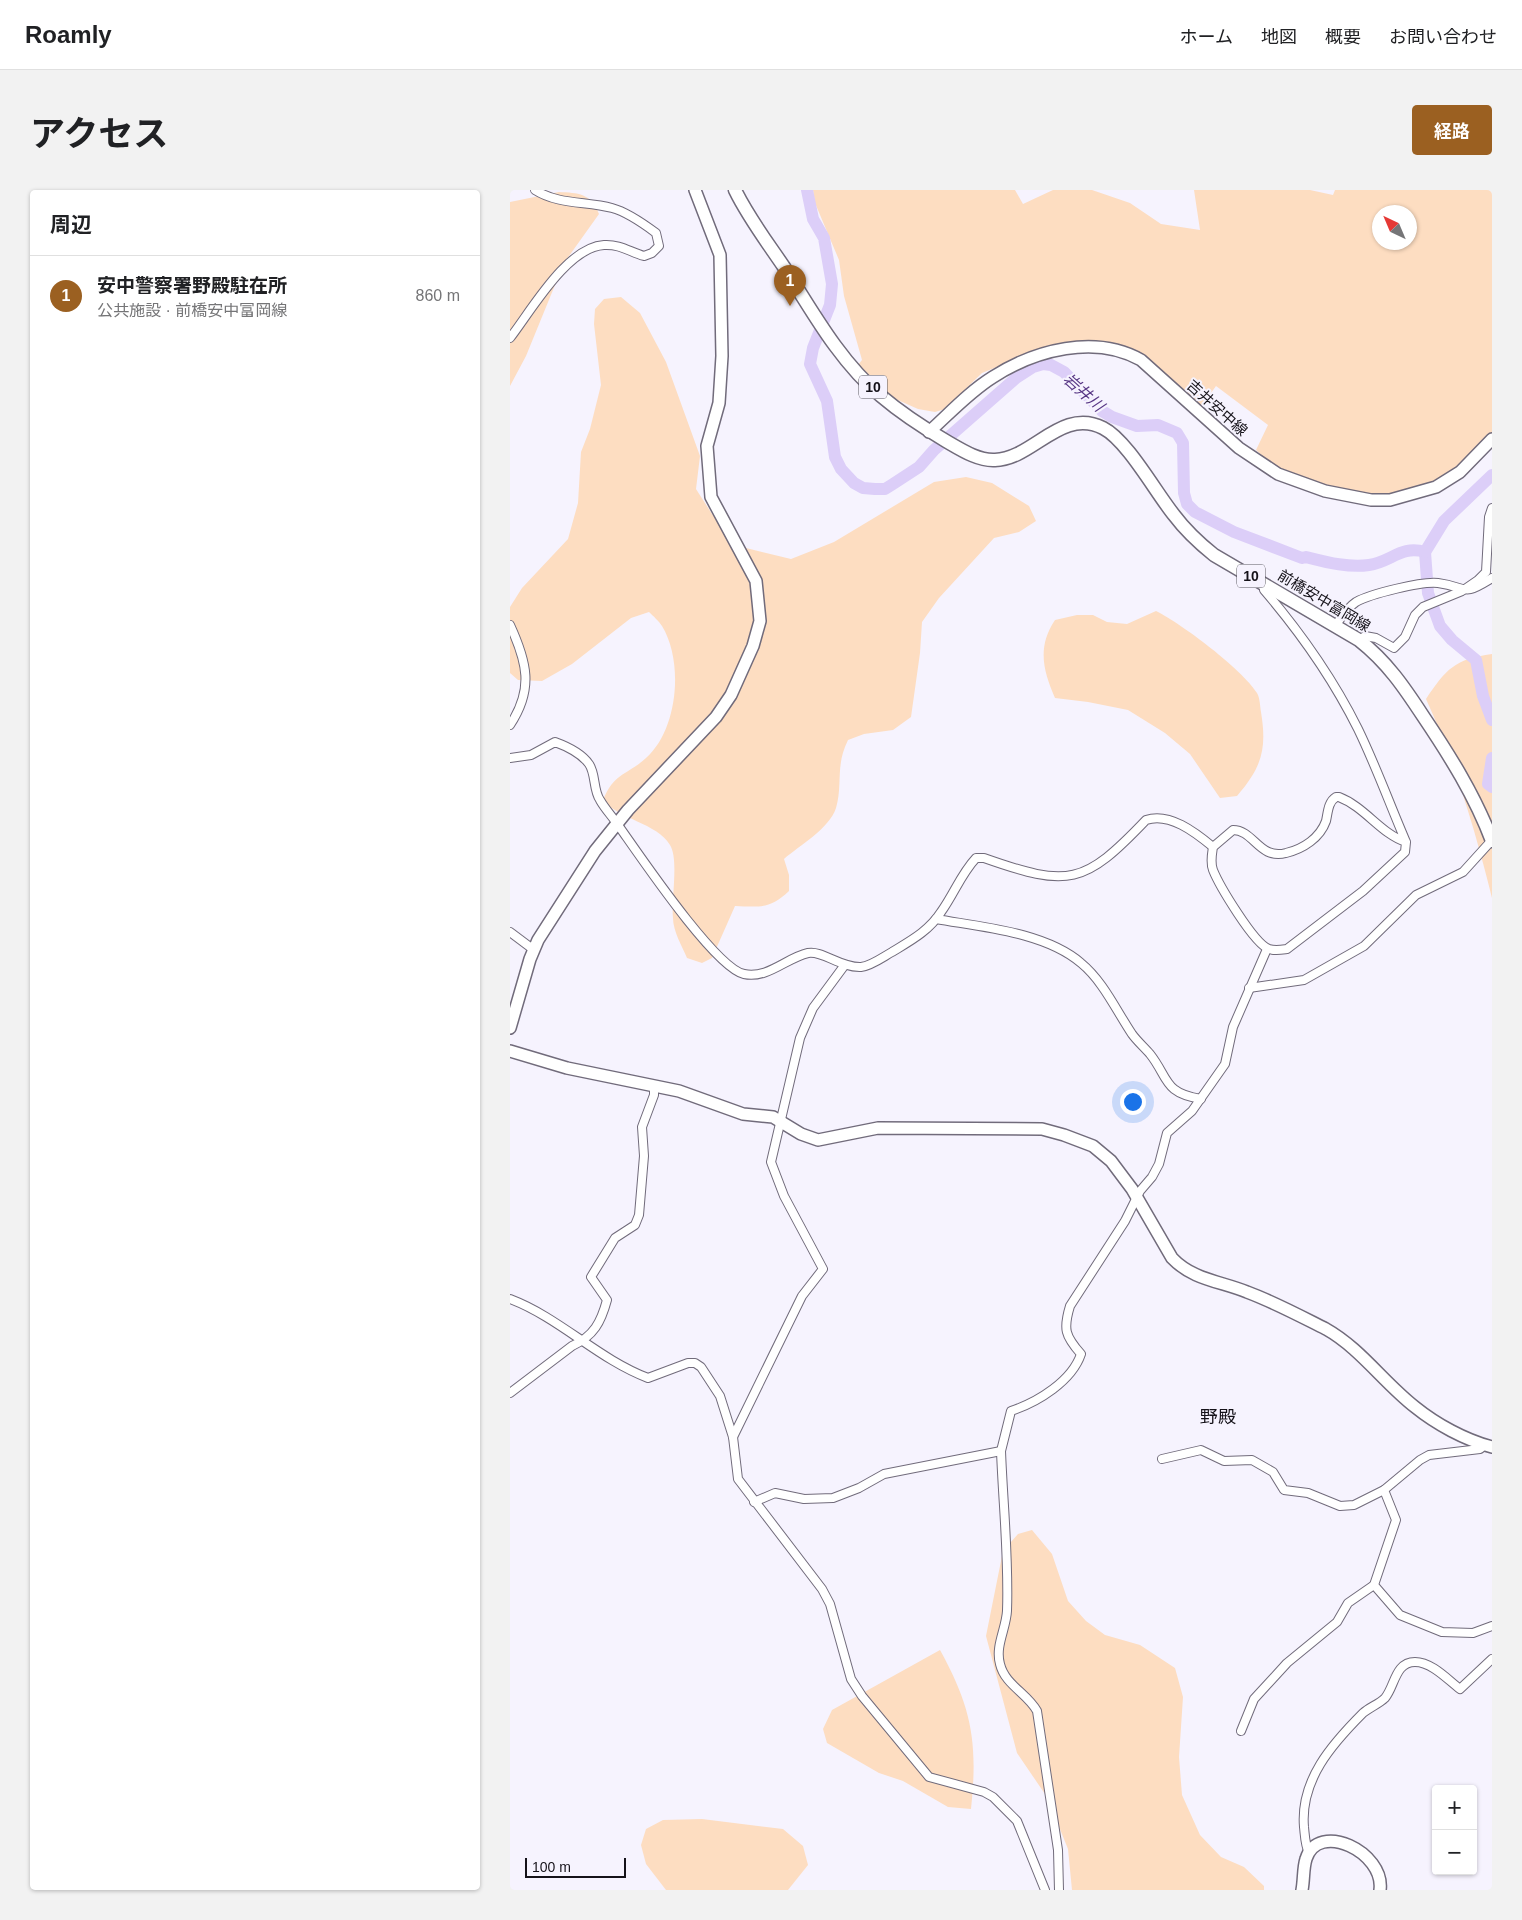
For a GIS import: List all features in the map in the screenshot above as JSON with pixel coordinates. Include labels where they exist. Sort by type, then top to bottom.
[{"type":"main road","name":"10","points":[[735,190],[827,332],[880,396],[932,433]]},
{"type":"main road","name":"前橋安中富岡線","points":[[932,433],[981,458],[996,460],[1010,457],[1061,428],[1079,423],[1089,423],[1102,428],[1121,442],[1174,516],[1194,538],[1214,555],[1359,640],[1380,656],[1398,678],[1450,755],[1468,786],[1492,841]]},
{"type":"street","points":[[510,338],[561,272],[587,249],[604,245],[617,245],[644,256],[652,254],[658,246],[656,233],[626,214],[598,205],[562,201],[535,190]]},
{"type":"street","points":[[510,1028],[534,950],[595,851],[617,823],[716,717],[731,695],[753,646],[760,620],[756,581],[711,497],[707,446],[719,404],[722,356],[720,255],[695,190]]},
{"type":"street","name":"吉井安中線","points":[[932,433],[974,390],[992,377],[1015,364],[1044,353],[1074,347],[1104,348],[1128,352],[1141,360],[1239,448],[1278,474],[1326,492],[1371,500],[1390,500],[1436,487],[1460,472],[1492,439]]},
{"type":"street","points":[[1462,591],[1486,572],[1489,516],[1492,508]]},
{"type":"street","points":[[1359,640],[1365,636],[1376,638],[1394,648],[1406,637],[1415,615],[1423,607],[1462,591],[1479,587],[1492,578]]},
{"type":"street","points":[[1335,626],[1356,602],[1419,582],[1439,583],[1462,591]]},
{"type":"street","points":[[1266,585],[1264,590],[1291,622],[1331,682],[1357,727],[1406,842],[1405,852],[1386,871],[1300,941],[1287,949],[1278,951],[1267,949],[1253,934],[1230,902],[1212,869],[1213,846],[1233,830],[1239,830],[1267,852],[1275,855],[1291,852],[1310,842],[1320,833],[1330,801],[1336,796],[1344,798],[1394,838],[1406,842]]},
{"type":"street","points":[[510,625],[525,667],[526,680],[522,704],[510,725]]},
{"type":"street","points":[[510,758],[531,755],[555,742],[574,752],[591,766],[596,794],[662,887],[704,939],[734,970],[744,974],[756,974],[778,967],[809,952],[819,954],[844,966],[864,967],[922,934],[936,919],[967,868],[976,858],[984,858],[1035,874],[1061,877],[1077,874],[1093,869],[1104,861],[1146,820],[1155,817],[1175,822],[1213,846]]},
{"type":"street","points":[[1249,988],[1304,980],[1364,946],[1416,895],[1463,872],[1492,841]]},
{"type":"street","points":[[936,919],[999,930],[1044,942],[1080,962],[1101,987],[1132,1035],[1149,1053],[1163,1078],[1178,1092],[1187,1097],[1201,1099]]},
{"type":"street","points":[[510,932],[534,950]]},
{"type":"street","points":[[1059,1890],[1058,1850],[1037,1711],[1008,1681],[998,1656],[1007,1614],[1001,1451],[1011,1411],[1042,1398],[1078,1365],[1082,1354],[1068,1339],[1065,1321],[1070,1306],[1125,1222],[1136,1198],[1159,1164],[1168,1132],[1192,1111],[1225,1064],[1233,1027],[1267,949]]},
{"type":"street","points":[[733,1437],[802,1296],[823,1269],[776,1179],[771,1162],[800,1038],[813,1008],[844,966]]},
{"type":"street","points":[[510,1051],[567,1068],[679,1091],[743,1114],[773,1117],[801,1134],[818,1140],[878,1128],[1042,1130],[1093,1146],[1111,1161],[1124,1177],[1172,1258],[1182,1268],[1214,1283],[1245,1291],[1273,1302],[1328,1330],[1344,1341],[1415,1408],[1447,1427],[1489,1446]]},
{"type":"street","points":[[510,1393],[572,1346],[582,1342],[596,1330],[602,1321],[607,1300],[591,1277],[614,1238],[634,1225],[639,1215],[644,1156],[642,1127],[654,1095],[654,1086]]},
{"type":"street","points":[[510,1299],[549,1319],[582,1342],[633,1373],[648,1378],[688,1363],[695,1363],[700,1367],[720,1396],[733,1437],[738,1479],[822,1589],[830,1604],[851,1679],[862,1696],[929,1777],[984,1792],[993,1797],[1017,1821],[1045,1890]]},
{"type":"street","points":[[1162,1459],[1201,1450],[1224,1460],[1252,1460],[1273,1472],[1284,1490],[1308,1493],[1340,1506],[1354,1505],[1384,1490],[1420,1460],[1429,1456],[1489,1446]]},
{"type":"street","points":[[754,1502],[775,1493],[804,1499],[833,1498],[859,1488],[884,1474],[1001,1451]]},
{"type":"street","points":[[1241,1731],[1254,1699],[1287,1664],[1337,1622],[1348,1603],[1374,1585],[1396,1520],[1384,1490]]},
{"type":"street","points":[[1374,1585],[1400,1615],[1442,1632],[1473,1633],[1492,1626]]},
{"type":"street","points":[[1309,1853],[1306,1846],[1303,1816],[1307,1790],[1328,1753],[1347,1729],[1366,1710],[1386,1696],[1397,1673],[1415,1662],[1428,1665],[1460,1689],[1492,1660]]},
{"type":"street","points":[[1302,1890],[1306,1859],[1309,1853],[1322,1844],[1335,1841],[1355,1848],[1376,1866],[1380,1876],[1380,1890]]},
{"type":"shaded area","points":[[813,190],[1015,190],[1023,204],[1053,190],[1092,190],[1130,203],[1161,224],[1200,230],[1194,190],[1310,190],[1333,195],[1335,190],[1492,190],[1492,435],[1465,462],[1442,479],[1415,490],[1396,494],[1376,495],[1337,491],[1300,480],[1272,465],[1256,450],[1268,425],[1216,386],[1201,407],[1147,359],[1131,349],[1105,342],[1083,342],[1014,360],[982,373],[945,409],[935,412],[918,409],[882,393],[858,365],[862,360],[844,296],[839,260],[815,203]]},
{"type":"shaded area","points":[[559,192],[583,195],[592,202],[599,214],[564,263],[526,356],[510,386],[510,202]]},
{"type":"shaded area","points":[[621,297],[640,313],[666,362],[700,456],[696,489],[712,514],[746,548],[791,559],[834,542],[934,482],[966,477],[992,483],[1029,506],[1036,521],[1019,532],[994,538],[939,598],[922,622],[920,653],[911,717],[893,730],[864,734],[848,740],[840,767],[838,799],[832,816],[821,830],[784,859],[789,875],[789,891],[776,901],[764,906],[735,906],[712,958],[702,963],[687,958],[674,928],[674,860],[670,845],[656,831],[618,812],[603,800],[612,784],[621,775],[639,764],[657,746],[665,731],[671,713],[675,676],[669,641],[662,626],[649,612],[631,618],[572,664],[542,681],[518,680],[510,673],[510,607],[522,588],[568,539],[578,503],[581,452],[590,429],[601,385],[594,324],[595,309],[604,299]]},
{"type":"shaded area","points":[[1156,611],[1195,636],[1225,660],[1239,672],[1258,695],[1263,725],[1261,757],[1252,776],[1237,796],[1220,798],[1190,754],[1165,733],[1128,710],[1055,698],[1047,678],[1044,649],[1049,630],[1055,620],[1077,615],[1093,615],[1107,622],[1127,624]]},
{"type":"shaded area","points":[[1492,654],[1492,898],[1464,797],[1426,699],[1440,680],[1453,667],[1469,659]]},
{"type":"shaded area","points":[[1032,1530],[1052,1554],[1068,1601],[1086,1621],[1105,1635],[1140,1645],[1175,1668],[1183,1697],[1179,1757],[1182,1795],[1200,1835],[1221,1857],[1244,1867],[1264,1886],[1264,1890],[1072,1890],[1068,1849],[1047,1797],[1017,1753],[986,1636],[1003,1551],[1018,1534]]},
{"type":"shaded area","points":[[940,1650],[959,1690],[966,1708],[970,1727],[974,1764],[971,1809],[948,1807],[903,1781],[879,1773],[827,1743],[823,1729],[832,1710]]},
{"type":"shaded area","points":[[702,1819],[783,1829],[803,1846],[808,1865],[788,1890],[666,1890],[646,1864],[641,1845],[646,1829],[663,1820]]},
{"type":"waterway","name":"岩井川","points":[[807,190],[813,219],[824,238],[832,284],[830,305],[813,348],[810,364],[827,401],[835,457],[841,469],[854,483],[863,488],[875,489],[885,489],[893,484],[919,467],[934,450],[1016,378],[1033,367],[1043,364],[1051,365],[1064,372],[1102,411],[1112,417],[1137,426],[1158,425],[1177,433],[1183,443],[1184,493],[1187,504],[1195,512],[1234,532],[1302,558],[1306,557],[1345,565],[1369,565],[1403,552],[1417,550],[1425,552]]},
{"type":"waterway","name":"岩井川","points":[[1425,552],[1444,521],[1492,475]]},
{"type":"waterway","points":[[1425,552],[1428,593],[1440,626],[1452,640],[1476,660],[1483,696],[1492,720]]},
{"type":"waterway","points":[[1492,758],[1488,784],[1492,787]]},
{"type":"place","name":"安中警察署野殿駐在所","points":[[790,306]]},
{"type":"district","name":"野殿","points":[[1218,1417]]}]
